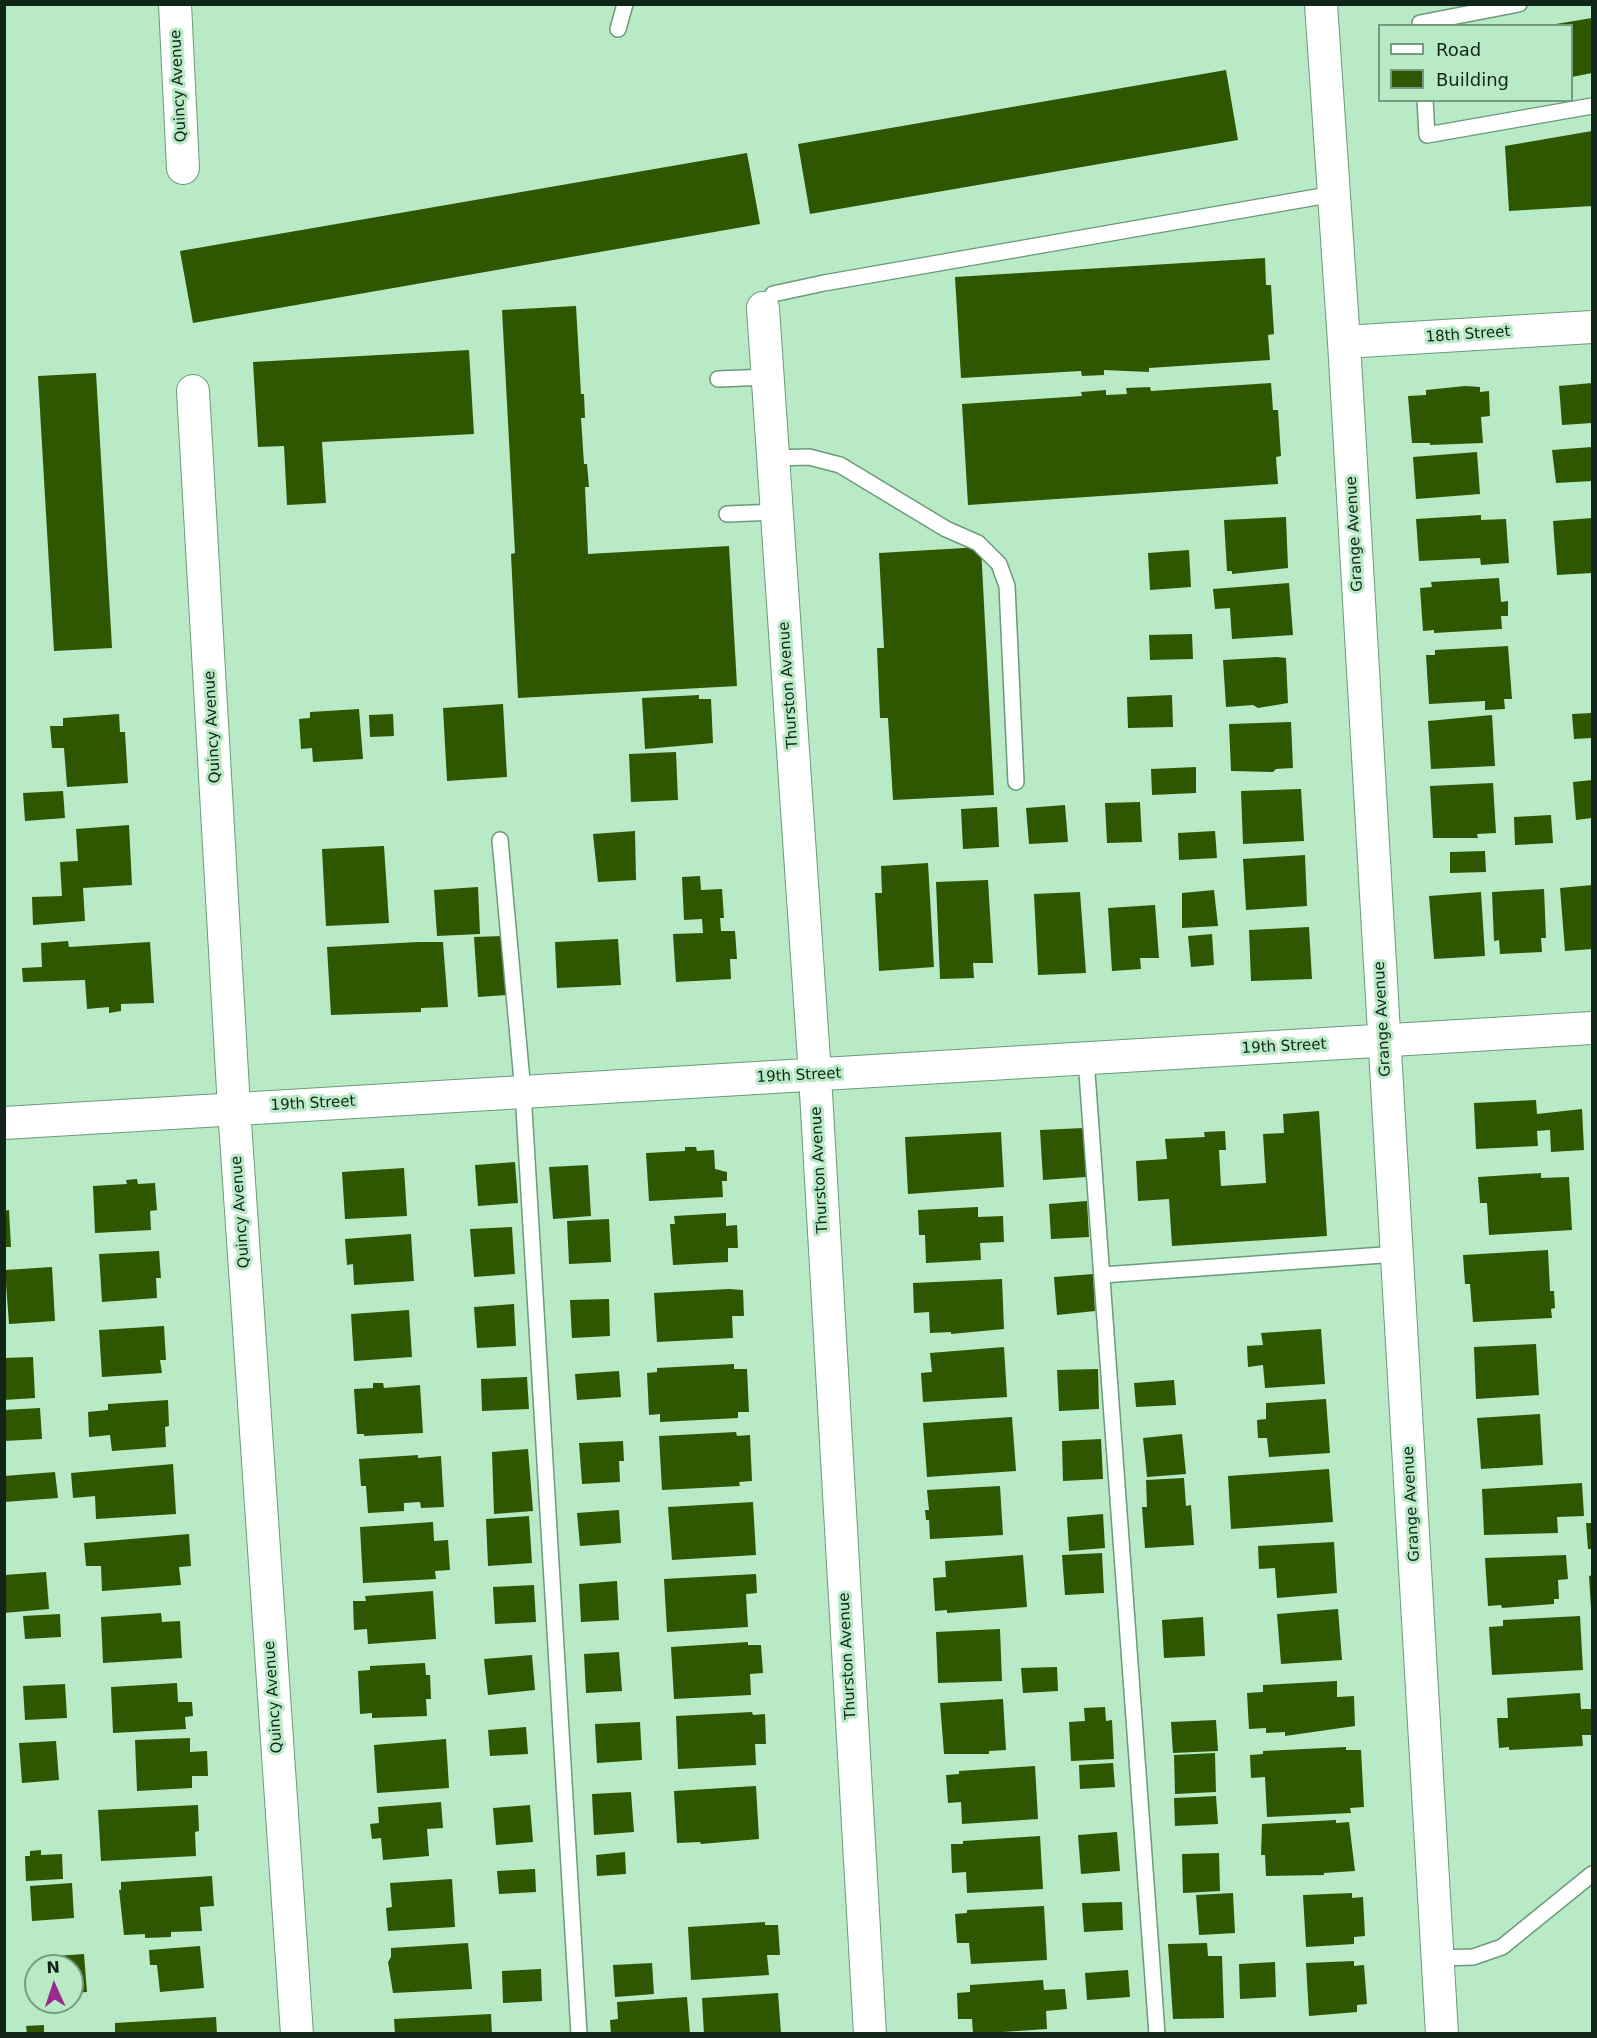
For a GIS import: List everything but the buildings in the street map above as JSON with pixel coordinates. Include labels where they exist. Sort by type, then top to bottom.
[{"type":"street","name":"Quincy Avenue","points":[[175,4],[183,168]]},
{"type":"street","name":"Grange Avenue","points":[[1321,4],[1344,342],[1442,2034]]},
{"type":"street","name":"Thurston Avenue","points":[[763,308],[815,1075],[870,2034]]},
{"type":"street","name":"18th Street","points":[[1344,342],[1593,327]]},
{"type":"street","name":"Quincy Avenue","points":[[193,391],[234,1108],[297,2034]]},
{"type":"street","name":"19th Street","points":[[4,1123],[1593,1028]]},
{"type":"lane","points":[[618,29],[625,4]]},
{"type":"lane","points":[[1420,24],[1519,4]]},
{"type":"lane","points":[[1425,102],[1427,135],[1593,106]]},
{"type":"lane","points":[[763,308],[773,294],[824,283],[1334,194]]},
{"type":"lane","points":[[718,379],[768,377]]},
{"type":"lane","points":[[773,458],[809,457],[840,465],[946,529],[978,543],[999,564],[1006,586],[1016,782]]},
{"type":"lane","points":[[727,513],[777,512]]},
{"type":"lane","points":[[500,840],[523,1092],[579,2034]]},
{"type":"lane","points":[[1086,1059],[1156,2034]]},
{"type":"lane","points":[[1102,1275],[1397,1254]]},
{"type":"lane","points":[[1438,1958],[1473,1957],[1502,1947],[1593,1874]]}]
